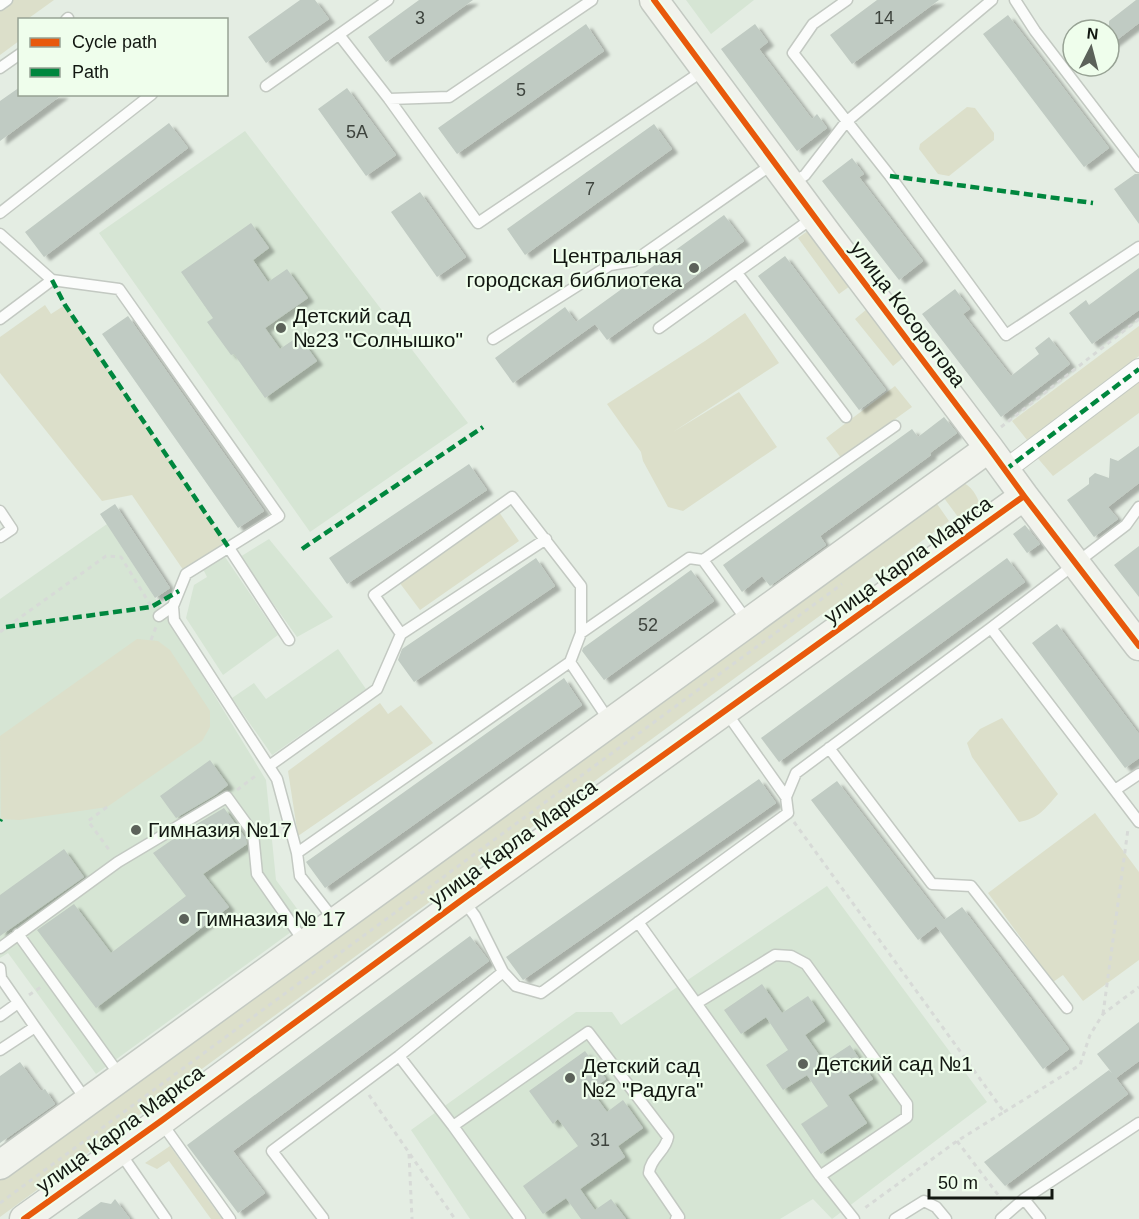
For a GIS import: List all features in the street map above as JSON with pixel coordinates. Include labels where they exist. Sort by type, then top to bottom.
[{"type":"street","name":"улица Косоротова","points":[[654,0],[814,216],[997,450],[1024,496],[1139,646]]},
{"type":"street","name":"улица Карла Маркса","points":[[0,1165],[748,622],[997,450],[1139,369]]},
{"type":"street","name":"улица Карла Маркса","points":[[24,1219],[1024,496]]},
{"type":"lane","points":[[0,5],[7,0]]},
{"type":"lane","points":[[266,86],[388,0]]},
{"type":"lane","points":[[388,99],[449,97],[592,0]]},
{"type":"lane","points":[[847,0],[813,24],[793,53],[890,176],[1006,335],[1139,247]]},
{"type":"lane","points":[[493,339],[610,265],[634,261],[782,174],[805,175],[846,122],[992,0]]},
{"type":"lane","points":[[1015,0],[1035,32],[1139,167]]},
{"type":"lane","points":[[340,36],[478,223],[705,69]]},
{"type":"lane","points":[[0,68],[18,55]]},
{"type":"lane","points":[[0,213],[149,96]]},
{"type":"lane","points":[[660,328],[814,216]]},
{"type":"lane","points":[[0,234],[52,280],[118,289],[279,516],[186,574],[173,606],[174,620],[277,778],[297,853],[300,876],[336,921]]},
{"type":"lane","points":[[737,273],[846,417]]},
{"type":"lane","points":[[0,319],[52,280]]},
{"type":"lane","points":[[581,633],[689,558],[703,560],[895,426]]},
{"type":"lane","points":[[297,853],[570,662],[581,633],[580,586],[512,497],[374,595],[401,634]]},
{"type":"lane","points":[[786,797],[796,773],[1126,525],[1138,508]]},
{"type":"lane","points":[[0,512],[12,529],[0,537]]},
{"type":"lane","points":[[269,766],[377,689],[401,634],[546,539]]},
{"type":"lane","points":[[229,548],[289,640]]},
{"type":"lane","points":[[703,560],[748,622]]},
{"type":"lane","points":[[159,616],[173,606]]},
{"type":"lane","points":[[991,628],[1139,822]]},
{"type":"lane","points":[[570,662],[610,722]]},
{"type":"lane","points":[[463,900],[475,916],[503,972],[516,987],[541,993],[788,813],[786,797],[726,712]]},
{"type":"lane","points":[[829,748],[932,884],[971,886],[1067,1008]]},
{"type":"lane","points":[[1115,790],[1139,774]]},
{"type":"lane","points":[[0,947],[118,862],[227,797],[253,833],[257,874],[305,944]]},
{"type":"lane","points":[[638,922],[820,1176],[853,1218]]},
{"type":"lane","points":[[18,934],[120,1077]]},
{"type":"lane","points":[[697,1003],[775,955],[791,956],[806,964],[908,1104],[907,1117],[820,1176]]},
{"type":"lane","points":[[0,968],[0,978],[87,1102]]},
{"type":"lane","points":[[323,1219],[272,1151],[399,1056],[503,972]]},
{"type":"lane","points":[[0,1016],[18,1003]]},
{"type":"lane","points":[[0,1050],[35,1027]]},
{"type":"lane","points":[[453,1126],[588,1032],[668,1137],[650,1166],[649,1173],[679,1217],[676,1219]]},
{"type":"lane","points":[[399,1056],[520,1219]]},
{"type":"lane","points":[[161,1121],[230,1219]]},
{"type":"lane","points":[[1001,1219],[1024,1199],[1139,1123]]},
{"type":"lane","points":[[119,1151],[166,1219]]},
{"type":"lane","points":[[1024,1199],[1040,1219]]},
{"type":"lane","points":[[895,1219],[924,1201],[936,1208],[946,1219]]},
{"type":"path","points":[[997,450],[1139,319]]},
{"type":"path","points":[[0,632],[106,556],[121,557],[159,616],[151,640]]},
{"type":"path","points":[[0,1203],[846,582]]},
{"type":"path","points":[[107,807],[88,821],[118,862]]},
{"type":"path","points":[[1103,1014],[1131,812]]},
{"type":"path","points":[[788,813],[1004,1112]]},
{"type":"path","points":[[853,1218],[957,1142],[1080,1065],[1090,1035],[1103,1014],[1139,987]]},
{"type":"path","points":[[360,1084],[455,1219]]},
{"type":"path","points":[[957,1142],[1010,1211]]},
{"type":"path","points":[[409,1152],[412,1219]]},
{"type":"shaded area","points":[[8,0],[54,0],[29,18],[18,18],[18,42],[0,55],[0,7]]},
{"type":"shaded area","points":[[686,0],[754,0],[711,34]]},
{"type":"shaded area","points":[[967,107],[975,108],[994,133],[994,140],[949,176],[938,174],[919,149],[920,144]]},
{"type":"shaded area","name":"Детский сад №23 \"Солнышко\"","points":[[245,131],[468,423],[310,532],[99,233]]},
{"type":"shaded area","points":[[809,230],[850,286],[839,294],[798,238]]},
{"type":"shaded area","points":[[45,305],[51,314],[65,305],[229,548],[186,574],[132,495],[102,501],[0,373],[0,337]]},
{"type":"shaded area","points":[[867,309],[904,357],[893,366],[855,319]]},
{"type":"shaded area","points":[[745,313],[779,363],[673,432],[739,392],[777,447],[683,511],[668,507],[643,461],[641,452],[607,404]]},
{"type":"shaded area","points":[[1139,326],[1139,356],[1027,440],[1012,421]]},
{"type":"shaded area","points":[[1139,378],[1139,413],[1053,476],[1035,455]]},
{"type":"shaded area","points":[[895,386],[912,407],[841,458],[826,438]]},
{"type":"shaded area","points":[[960,481],[974,491],[981,507],[961,521],[941,494]]},
{"type":"shaded area","points":[[935,501],[949,521],[0,1217],[0,1179]]},
{"type":"shaded area","points":[[499,512],[519,541],[420,610],[399,582]]},
{"type":"shaded area","name":"Гимназия №17","points":[[107,524],[266,780],[276,880],[306,921],[96,1074],[8,953],[0,958],[0,599]]},
{"type":"shaded area","points":[[269,539],[333,617],[297,637],[240,557]]},
{"type":"shaded area","points":[[225,557],[278,635],[223,675],[186,618],[194,585],[207,577],[203,569]]},
{"type":"shaded area","points":[[137,639],[158,641],[170,650],[210,711],[210,727],[202,741],[107,807],[19,820],[1,819],[0,736]]},
{"type":"shaded area","points":[[338,649],[366,689],[272,755],[232,698],[254,683],[266,699]]},
{"type":"shaded area","points":[[380,703],[388,714],[401,705],[433,743],[298,836],[288,771]]},
{"type":"shaded area","points":[[1002,718],[1058,794],[1037,816],[1026,821],[1019,822],[972,757],[967,743],[980,729]]},
{"type":"shaded area","points":[[1095,813],[1139,872],[1139,960],[1083,1001],[1063,975],[1053,982],[988,893]]},
{"type":"shaded area","name":"Детский сад №1","points":[[827,886],[987,1102],[832,1219],[813,1199],[780,1219],[470,1219],[411,1130],[576,1012],[612,1012],[621,1025]]},
{"type":"shaded area","points":[[170,1146],[222,1219],[211,1219],[169,1161],[157,1169],[145,1163]]},
{"type":"building","points":[[300,0],[315,0],[329,19],[266,63],[248,37]]},
{"type":"building","points":[[419,0],[473,0],[386,62],[368,37]]},
{"type":"building","points":[[877,0],[939,0],[852,64],[830,35]]},
{"type":"building","points":[[1139,0],[1139,23],[1121,37],[1121,18],[1113,18]]},
{"type":"building","points":[[1008,15],[1109,148],[1084,167],[983,34]]},
{"type":"building","points":[[586,24],[604,51],[457,154],[438,128]]},
{"type":"building","points":[[755,24],[768,42],[759,49],[812,119],[817,114],[827,128],[797,151],[721,49]]},
{"type":"building","points":[[18,88],[18,96],[60,96],[0,141],[0,101]]},
{"type":"building","points":[[347,88],[396,155],[366,176],[318,109]]},
{"type":"building","points":[[169,123],[188,148],[44,257],[25,232]]},
{"type":"building","points":[[654,124],[672,149],[525,255],[507,229]]},
{"type":"building","points":[[852,158],[864,174],[859,177],[923,261],[899,280],[822,181]]},
{"type":"building","points":[[1135,174],[1139,174],[1139,224],[1114,189]]},
{"type":"building","points":[[420,192],[466,257],[437,277],[391,212]]},
{"type":"building","points":[[724,215],[744,241],[607,340],[595,324],[513,383],[495,358],[565,307],[576,322]]},
{"type":"building","points":[[251,223],[269,248],[253,260],[268,282],[287,269],[308,298],[265,328],[280,349],[299,336],[317,361],[265,398],[234,354],[231,355],[207,322],[213,318],[181,272]]},
{"type":"building","points":[[785,256],[886,390],[859,410],[758,276]]},
{"type":"building","points":[[1139,268],[1139,310],[1092,344],[1069,313],[1086,300],[1089,305]]},
{"type":"building","points":[[955,289],[970,309],[963,314],[1011,376],[1039,354],[1035,348],[1049,337],[1070,364],[1001,417],[922,314]]},
{"type":"building","points":[[128,316],[264,511],[238,528],[102,334]]},
{"type":"building","points":[[944,417],[957,433],[930,453],[931,455],[820,536],[826,545],[770,586],[762,576],[742,592],[723,565],[912,429],[918,437]]},
{"type":"building","points":[[1139,446],[1139,483],[1108,507],[1118,519],[1094,537],[1067,500],[1089,484],[1089,478],[1095,473],[1109,478],[1110,458],[1118,461]]},
{"type":"building","points":[[469,464],[487,490],[347,584],[329,558]]},
{"type":"building","points":[[115,504],[170,588],[155,598],[100,514]]},
{"type":"building","points":[[1025,525],[1040,544],[1027,553],[1013,534]]},
{"type":"building","points":[[1139,546],[1139,597],[1114,565]]},
{"type":"building","points":[[536,558],[555,586],[414,682],[398,660],[402,649]]},
{"type":"building","points":[[1007,558],[1025,582],[779,762],[761,738]]},
{"type":"building","points":[[691,570],[714,601],[604,680],[582,651],[583,648]]},
{"type":"building","points":[[1057,624],[1139,734],[1139,758],[1125,768],[1032,643]]},
{"type":"building","points":[[564,678],[582,705],[325,888],[306,862]]},
{"type":"building","points":[[210,760],[228,785],[176,818],[160,796]]},
{"type":"building","points":[[759,779],[776,803],[523,980],[506,957]]},
{"type":"building","points":[[837,781],[944,920],[962,907],[1069,1049],[1043,1069],[936,926],[918,940],[811,800]]},
{"type":"building","name":"Гимназия № 17","points":[[224,808],[246,839],[247,844],[203,874],[229,907],[96,1008],[37,930],[74,904],[111,953],[186,896],[153,853]]},
{"type":"building","points":[[64,849],[84,877],[0,936],[0,895]]},
{"type":"building","points":[[470,936],[489,961],[233,1151],[265,1193],[238,1213],[187,1145]]},
{"type":"building","points":[[762,984],[782,1013],[808,996],[825,1021],[805,1035],[824,1062],[850,1045],[873,1079],[848,1095],[867,1123],[821,1154],[801,1124],[828,1106],[807,1075],[783,1090],[766,1065],[788,1050],[766,1017],[741,1034],[724,1010]]},
{"type":"building","points":[[1139,1022],[1139,1061],[1116,1078],[1128,1094],[1005,1186],[984,1162],[1109,1070],[1112,1073],[1097,1054]]},
{"type":"building","points":[[585,1051],[606,1079],[591,1090],[607,1112],[623,1100],[643,1128],[618,1146],[625,1157],[580,1189],[595,1210],[611,1199],[626,1219],[581,1219],[566,1198],[543,1214],[523,1186],[578,1146],[558,1119],[553,1124],[529,1091]]},
{"type":"building","points":[[20,1062],[41,1091],[45,1089],[55,1104],[0,1143],[0,1076]]},
{"type":"building","points":[[115,1199],[130,1219],[77,1219],[101,1202],[111,1204]]},
{"type":"marked path","points":[[890,176],[1093,203]]},
{"type":"marked path","points":[[52,280],[65,305],[229,548]]},
{"type":"marked path","points":[[1005,470],[1139,369]]},
{"type":"marked path","points":[[302,549],[483,427]]},
{"type":"marked path","points":[[6,627],[151,607],[179,591]]},
{"type":"cycle path","points":[[654,0],[828,235],[1139,646]]},
{"type":"cycle path","points":[[24,1219],[463,899],[1024,496]]},
{"type":"place","name":"Центральная городская библиотека","points":[[694,268]]},
{"type":"place","name":"Детский сад №23 \"Солнышко\"","points":[[281,328]]},
{"type":"place","name":"Гимназия №17","points":[[136,830]]},
{"type":"place","name":"Гимназия № 17","points":[[184,919]]},
{"type":"place","name":"Детский сад №1","points":[[803,1064]]},
{"type":"place","name":"Детский сад №2 \"Радуга\"","points":[[570,1078]]}]
